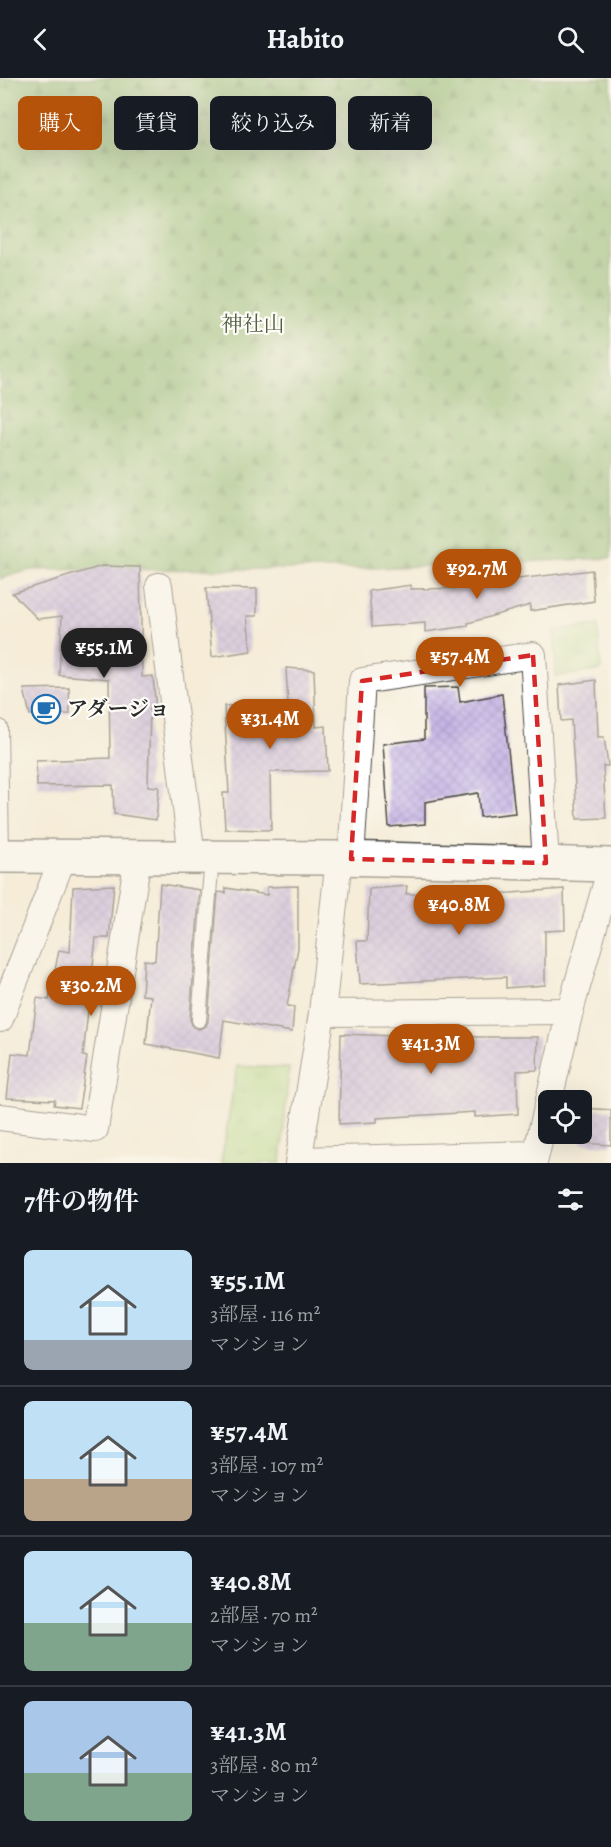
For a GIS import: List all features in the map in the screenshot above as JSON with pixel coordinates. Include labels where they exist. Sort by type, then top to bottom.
[{"type":"street","points":[[159,586],[202,857]]},
{"type":"street","points":[[1,856],[345,858],[611,866],[570,1011],[534,1158],[298,1161],[345,858],[362,681],[533,655],[546,863]]},
{"type":"street","points":[[0,1019],[63,857]]},
{"type":"street","points":[[0,1117],[95,1130],[138,857]]},
{"type":"street","points":[[322,1013],[570,1011]]},
{"type":"lane","points":[[0,727],[1,856]]},
{"type":"lane","points":[[199,1020],[202,857]]},
{"type":"highlighted area","points":[[533,655],[546,863],[351,859],[362,681]]},
{"type":"green space","name":"神社山","points":[[0,78],[611,78],[611,558],[354,569],[30,570],[0,579]]},
{"type":"green space","points":[[598,625],[601,670],[556,677],[554,630]]},
{"type":"green space","points":[[237,1066],[289,1068],[281,1163],[221,1163]]},
{"type":"building","points":[[102,566],[140,567],[142,677],[153,676],[156,709],[150,709],[148,786],[159,787],[156,820],[114,814],[113,785],[37,786],[36,761],[110,758],[109,679],[59,675],[62,616],[38,619],[12,593]]},
{"type":"building","points":[[592,570],[594,601],[530,611],[530,605],[468,623],[468,626],[425,632],[425,623],[372,627],[369,591],[411,585],[411,589],[476,588],[476,581],[518,577],[518,579]]},
{"type":"building","points":[[206,588],[257,589],[257,616],[247,616],[251,651],[212,657]]},
{"type":"building","points":[[286,668],[314,670],[316,727],[326,726],[328,771],[270,772],[271,830],[225,829],[223,793],[229,793],[224,706],[288,705]]},
{"type":"building","points":[[596,680],[598,737],[604,737],[608,766],[603,766],[606,818],[577,819],[571,720],[561,721],[559,685]]},
{"type":"building","points":[[458,687],[460,702],[502,694],[515,813],[480,817],[478,793],[425,802],[425,824],[389,827],[383,744],[424,739],[424,688]]},
{"type":"building","points":[[69,688],[70,714],[30,715],[24,689]]},
{"type":"building","points":[[160,884],[200,890],[190,1019],[193,1027],[199,1029],[206,1026],[208,1021],[218,892],[226,893],[226,888],[267,895],[267,887],[298,886],[298,948],[287,1006],[294,1007],[292,1032],[224,1020],[219,1058],[146,1044],[151,996],[142,995],[144,960],[155,961]]},
{"type":"building","points":[[114,885],[109,938],[96,938],[83,1056],[87,1057],[79,1108],[54,1105],[55,1100],[7,1098],[12,1053],[30,1055],[37,998],[49,1000],[59,950],[70,952],[73,887]]},
{"type":"building","points":[[407,886],[406,894],[511,893],[564,889],[565,930],[545,931],[545,985],[506,988],[506,977],[360,984],[357,941],[367,941],[369,889]]},
{"type":"building","points":[[454,1033],[454,1037],[538,1037],[537,1070],[517,1071],[518,1114],[475,1117],[475,1112],[377,1118],[377,1122],[339,1124],[341,1034],[423,1037],[423,1034]]},
{"type":"building","points":[[592,1109],[611,1110],[611,1145],[592,1144]]},
{"type":"place","name":"アダージョ","points":[[46,709]]}]
